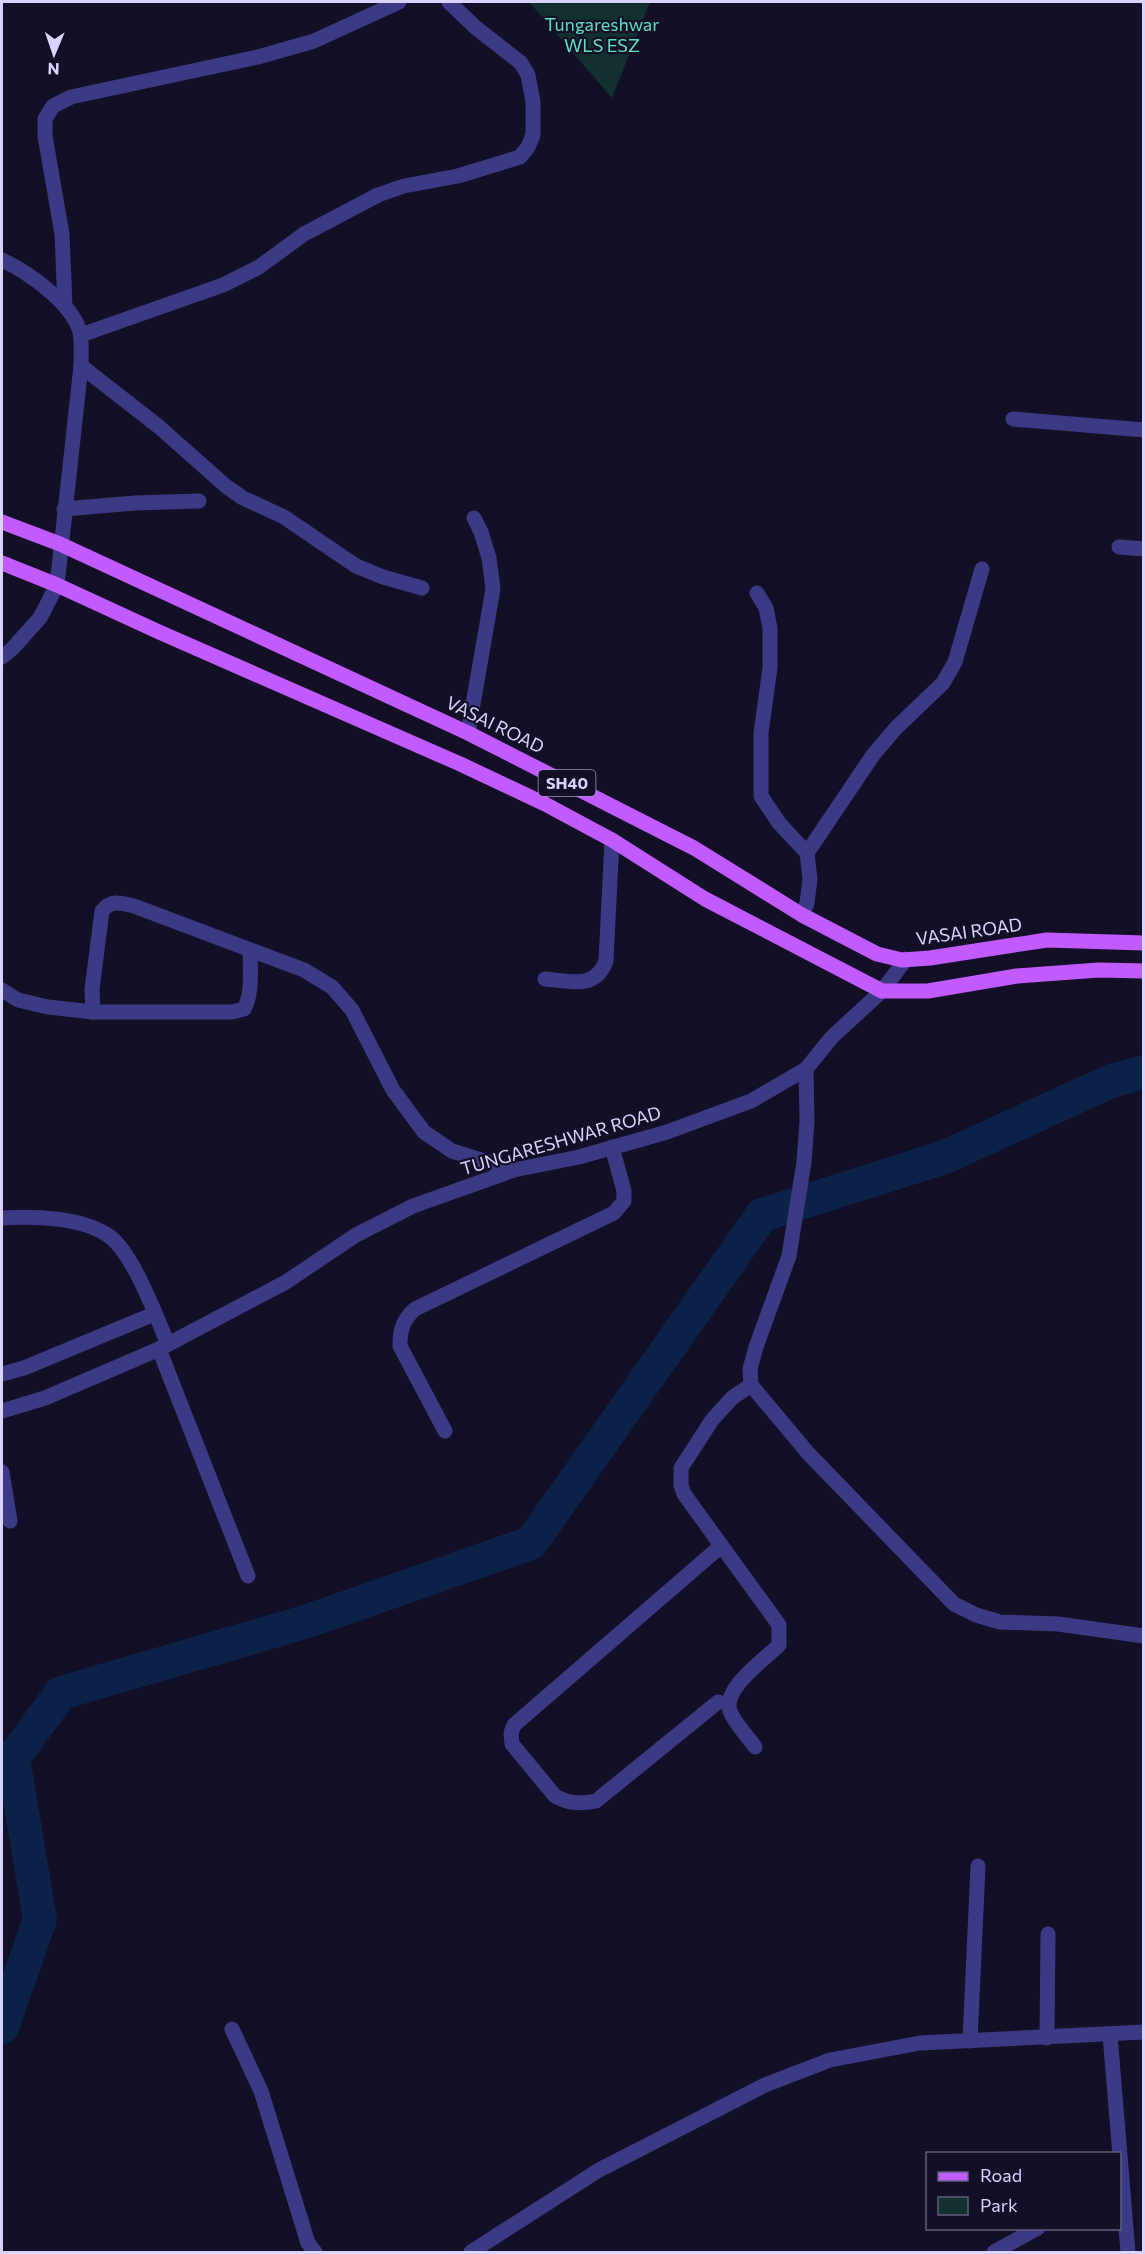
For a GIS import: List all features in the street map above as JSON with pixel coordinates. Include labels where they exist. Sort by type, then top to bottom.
[{"type":"main road","name":"VASAI ROAD","points":[[2,522],[60,544],[468,733],[694,848],[802,915],[877,954],[906,959],[930,958],[1047,940],[1143,943]]},
{"type":"main road","name":"SH40","points":[[2,563],[57,585],[469,768],[544,804],[612,840],[705,899],[882,991],[928,991],[1041,974],[1099,970],[1143,971]]},
{"type":"street","points":[[65,306],[62,234],[45,136],[45,119],[53,106],[71,97],[258,57],[303,44],[399,2]]},
{"type":"street","points":[[81,334],[223,285],[259,267],[304,234],[378,195],[404,186],[458,176],[520,157],[528,147],[533,135],[533,102],[528,75],[521,63],[475,27],[448,2]]},
{"type":"street","points":[[2,260],[17,267],[65,306],[75,319],[81,334],[81,366],[57,585],[40,618],[2,657]]},
{"type":"street","points":[[81,366],[158,426],[227,487],[243,498],[284,518],[356,566],[382,577],[422,588]]},
{"type":"street","points":[[1013,419],[1143,430]]},
{"type":"street","points":[[64,510],[135,503],[199,501]]},
{"type":"street","points":[[468,733],[493,590],[489,558],[474,518]]},
{"type":"street","points":[[1119,547],[1143,549]]},
{"type":"street","points":[[807,853],[873,755],[896,728],[943,683],[955,662],[982,569]]},
{"type":"street","points":[[757,593],[766,608],[770,628],[770,668],[761,733],[761,796],[779,823],[807,853],[810,879],[807,903],[802,915]]},
{"type":"street","points":[[545,979],[583,982],[594,979],[602,972],[606,961],[612,840]]},
{"type":"street","points":[[93,1012],[92,989],[102,911],[107,905],[117,902],[134,906],[304,970],[332,987],[352,1010],[393,1090],[424,1132],[452,1151],[514,1170]]},
{"type":"street","points":[[2,990],[18,1000],[48,1007],[93,1012],[232,1012],[244,1009],[248,1003],[250,950]]},
{"type":"street","name":"TUNGARESHWAR ROAD","points":[[2,1411],[45,1398],[163,1347],[286,1282],[356,1235],[404,1210],[514,1170],[579,1157],[668,1132],[751,1101],[806,1069],[832,1037],[882,991],[906,959]]},
{"type":"street","points":[[806,1069],[807,1122],[804,1162],[789,1256],[756,1347],[750,1369],[751,1385],[808,1454],[954,1604],[976,1615],[1000,1622],[1058,1624],[1143,1636]]},
{"type":"street","points":[[445,1431],[400,1346],[400,1332],[404,1319],[415,1309],[614,1213],[624,1201],[624,1191],[612,1147]]},
{"type":"street","points":[[2,1218],[27,1216],[86,1224],[110,1237],[129,1259],[154,1314],[163,1347],[248,1576]]},
{"type":"street","points":[[2,1374],[24,1368],[154,1314]]},
{"type":"street","points":[[751,1385],[732,1398],[712,1420],[681,1468],[681,1485],[684,1494],[779,1625],[779,1645],[732,1690],[729,1701],[730,1712],[755,1747]]},
{"type":"street","points":[[2,1472],[10,1521]]},
{"type":"street","points":[[718,1702],[596,1801],[580,1804],[563,1801],[555,1796],[512,1744],[511,1733],[514,1725],[721,1546]]},
{"type":"street","points":[[970,2041],[978,1866]]},
{"type":"street","points":[[1047,2038],[1048,1934]]},
{"type":"street","points":[[232,2029],[261,2091],[308,2243],[315,2253]]},
{"type":"street","points":[[471,2253],[599,2170],[765,2085],[830,2060],[920,2043],[1143,2032]]},
{"type":"street","points":[[1110,2035],[1119,2152]]},
{"type":"street","points":[[1121,2183],[1128,2253]]},
{"type":"street","points":[[994,2253],[1036,2230]]},
{"type":"green space","name":"Tungareshwar WLS ESZ","points":[[529,2],[650,2],[612,98]]},
{"type":"waterway","points":[[2,2027],[40,1919],[13,1758],[61,1693],[305,1622],[531,1543],[762,1215],[945,1157],[1111,1081],[1144,1072]]}]
